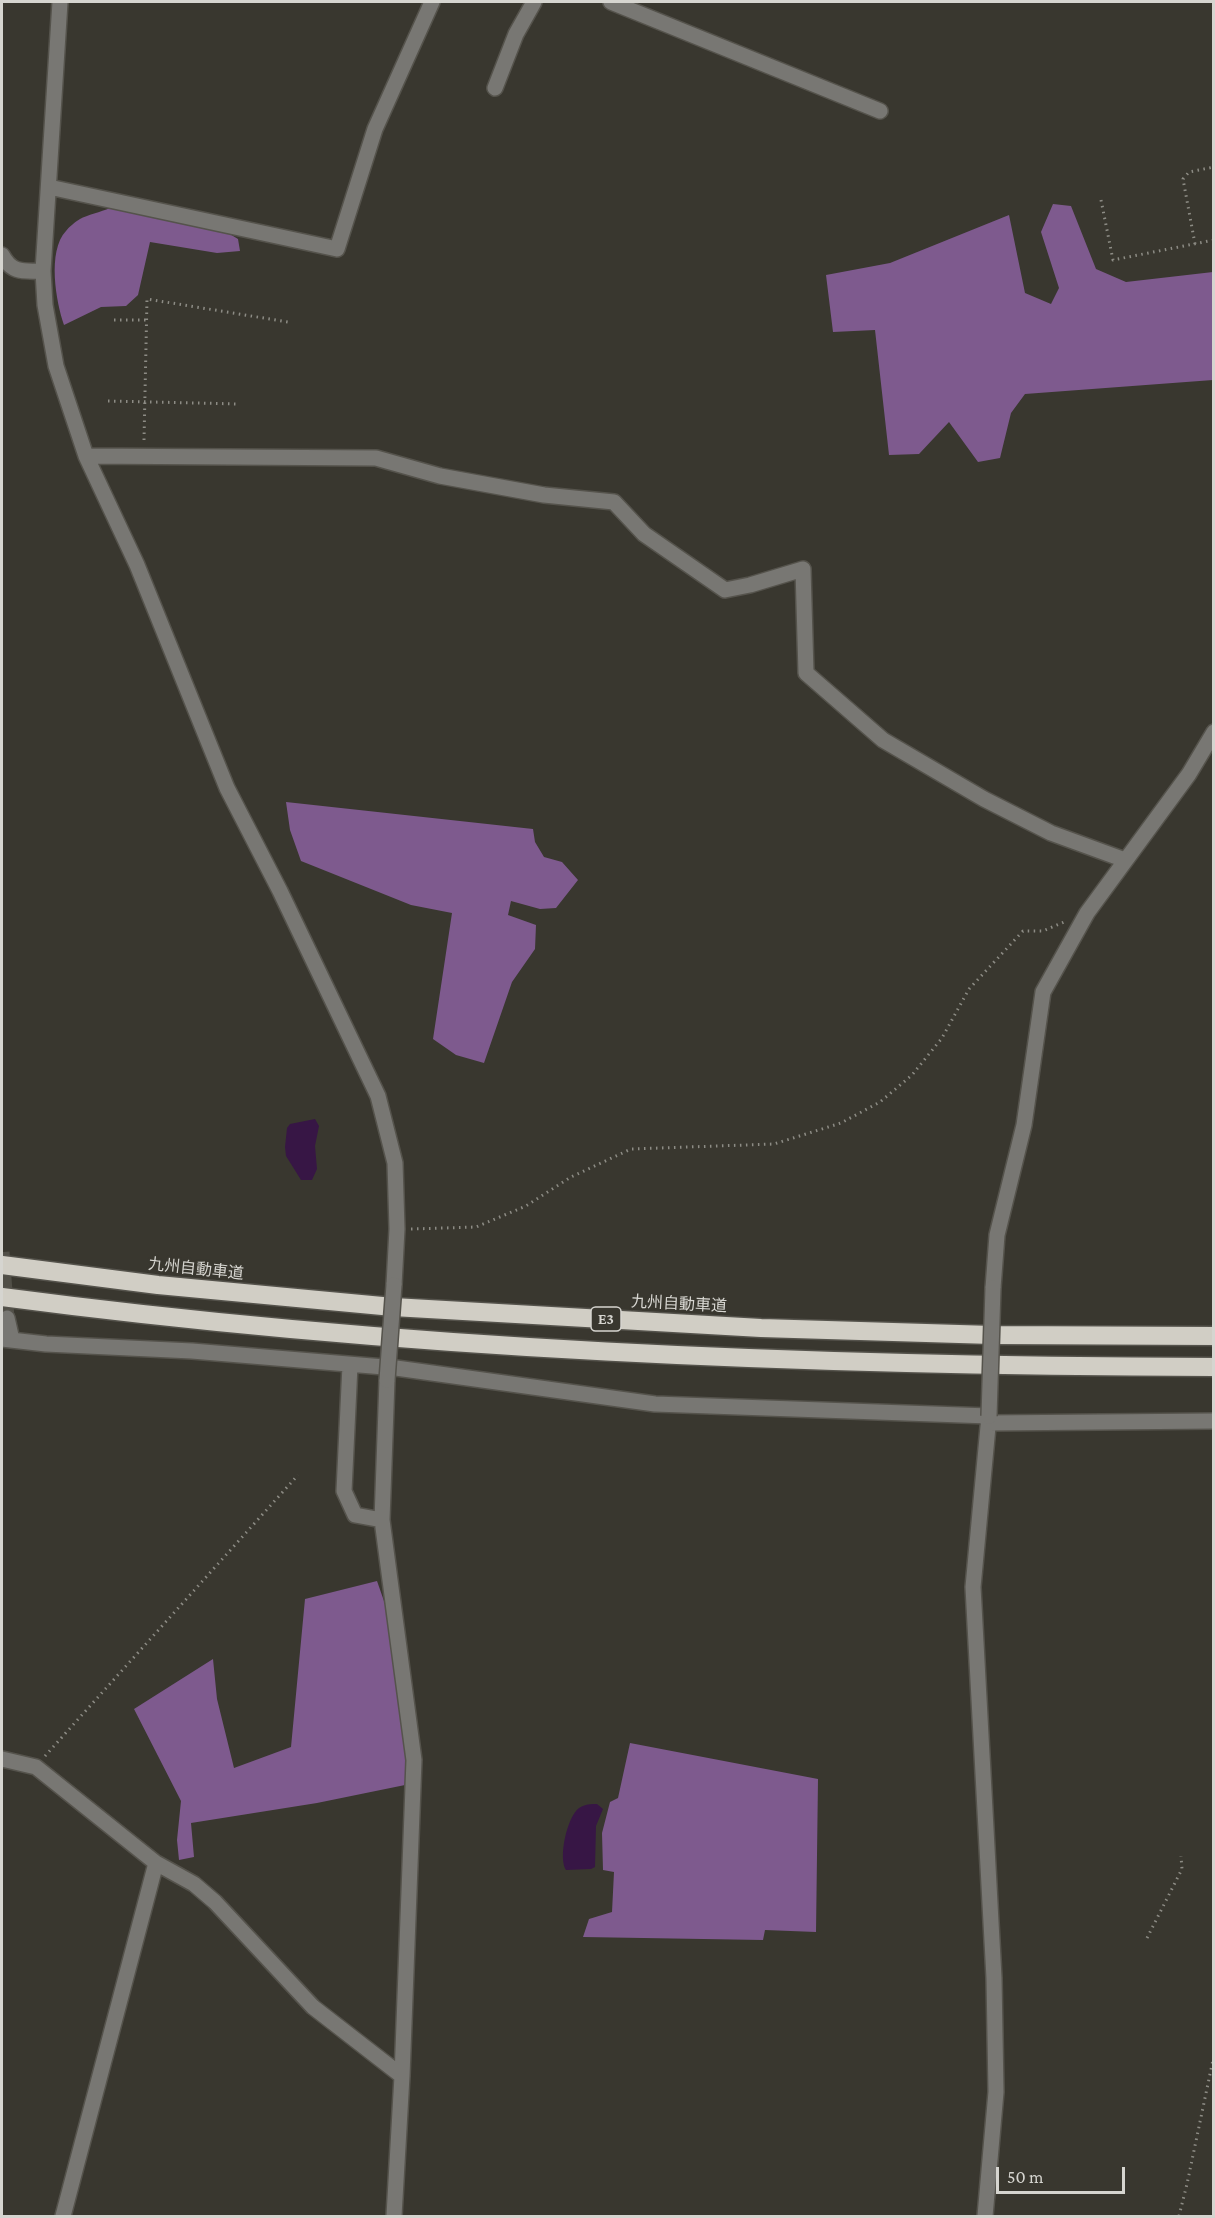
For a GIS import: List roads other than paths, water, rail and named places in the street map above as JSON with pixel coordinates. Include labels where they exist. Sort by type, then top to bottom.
[{"type":"highway","name":"九州自動車道","points":[[2,1265],[158,1285],[417,1309],[761,1328],[992,1335],[1214,1336]]},
{"type":"highway","name":"E3","points":[[2,1297],[229,1323],[428,1341],[700,1358],[1011,1367],[1214,1367]]},
{"type":"street","points":[[49,187],[337,249],[375,129],[432,2]]},
{"type":"street","points":[[495,88],[516,34],[534,2]]},
{"type":"street","points":[[611,2],[880,111]]},
{"type":"street","points":[[60,4],[43,270],[45,305],[56,366],[86,456],[137,565],[227,788],[280,891],[378,1096],[396,1163],[397,1229],[387,1380],[382,1520],[414,1760],[402,2076],[394,2217]]},
{"type":"street","points":[[3,263],[18,271],[43,270]]},
{"type":"street","points":[[86,456],[376,458],[440,476],[544,495],[614,502],[644,534],[725,590],[803,569],[806,673],[883,740],[974,794],[1051,833],[1125,860]]},
{"type":"street","points":[[985,2217],[996,2092],[994,1978],[973,1587],[989,1420],[997,1234],[1024,1125],[1043,992],[1087,913],[1189,774],[1214,732]]},
{"type":"street","points":[[7,1318],[7,1340],[350,1365],[466,1377],[655,1404],[989,1420],[1214,1421]]},
{"type":"street","points":[[350,1365],[344,1491],[355,1515],[382,1520]]},
{"type":"street","points":[[2,1759],[36,1767],[156,1863],[194,1884],[215,1902],[313,2007],[402,2076]]},
{"type":"street","points":[[63,2217],[156,1863]]},
{"type":"tunnel","points":[[2,1252],[7,1318]]}]
